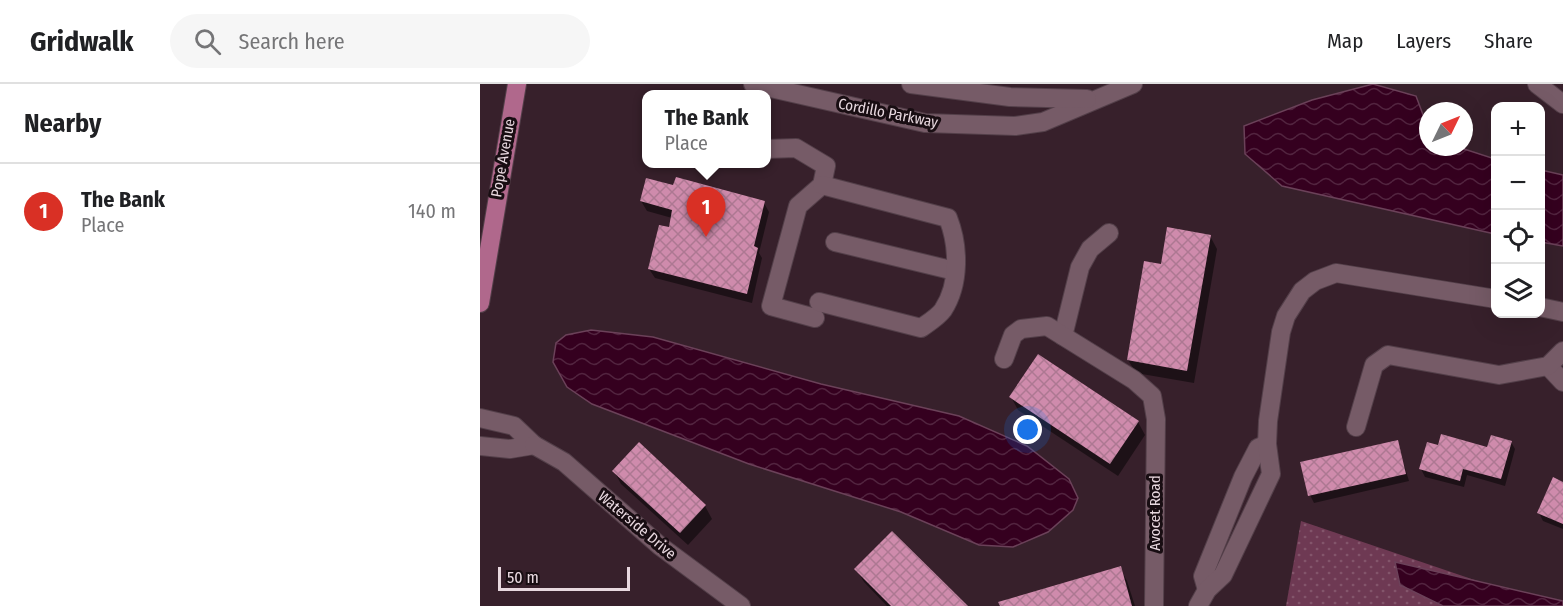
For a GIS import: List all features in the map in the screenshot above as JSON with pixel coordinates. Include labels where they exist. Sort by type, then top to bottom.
[{"type":"main road","name":"Pope Avenue","points":[[480,303],[516,84]]},
{"type":"street","name":"Cordillo Parkway","points":[[753,84],[925,123],[1015,126],[1043,122],[1092,99],[1132,84]]},
{"type":"street","name":"Cordillo Parkway","points":[[911,84],[1010,97],[1092,99]]},
{"type":"street","points":[[1537,84],[1563,104]]},
{"type":"street","points":[[771,149],[796,148],[826,166],[822,185],[798,206],[771,306],[817,310],[921,328],[942,312],[954,288],[956,238],[948,218],[822,185]]},
{"type":"street","points":[[1063,336],[1080,267],[1090,249],[1108,233]]},
{"type":"street","points":[[835,242],[955,271]]},
{"type":"street","points":[[1202,598],[1222,574],[1271,474],[1267,444],[1281,332],[1293,302],[1315,281],[1336,273],[1491,298]]},
{"type":"street","points":[[1545,308],[1563,312]]},
{"type":"street","name":"Avocet Road","points":[[1004,359],[1013,335],[1021,329],[1047,326],[1134,380],[1152,396],[1156,419],[1154,606]]},
{"type":"street","points":[[1356,427],[1374,365],[1388,355],[1499,375],[1548,366],[1563,351]]},
{"type":"street","points":[[1548,366],[1563,382]]},
{"type":"street","name":"Waterside Drive","points":[[480,418],[514,426],[534,445],[564,462],[660,546],[741,606]]},
{"type":"street","points":[[480,446],[510,449],[534,445]]},
{"type":"shaded area","points":[[1301,521],[1551,606],[1286,606]]},
{"type":"water","points":[[1373,84],[1416,96],[1419,104],[1419,156],[1473,156],[1473,152],[1491,158],[1491,233],[1282,186],[1245,154],[1244,126],[1312,100]]},
{"type":"water","points":[[1545,171],[1563,175],[1563,246],[1545,243]]},
{"type":"water","points":[[591,330],[653,337],[821,384],[959,416],[1027,446],[1069,479],[1078,498],[1073,510],[1048,532],[1013,547],[979,545],[901,512],[749,464],[592,404],[567,387],[553,362],[556,343],[566,335]]},
{"type":"water","points":[[1395,562],[1563,601],[1563,606],[1443,606],[1400,585]]},
{"type":"building","points":[[676,177],[765,201],[754,246],[758,248],[747,294],[648,269],[659,225],[669,227],[672,210],[640,201],[646,178],[673,185]]},
{"type":"building","points":[[1167,227],[1211,235],[1187,371],[1127,360],[1144,261],[1161,264]]},
{"type":"building","points":[[1038,354],[1139,421],[1110,464],[1009,397]]},
{"type":"building","points":[[1441,434],[1487,447],[1491,435],[1512,441],[1501,479],[1463,469],[1460,481],[1419,469],[1427,442],[1438,445]]},
{"type":"building","points":[[1398,440],[1406,474],[1308,496],[1300,462]]},
{"type":"building","points":[[639,442],[706,505],[680,533],[612,471]]},
{"type":"building","points":[[1553,477],[1563,482],[1563,524],[1537,513]]},
{"type":"building","points":[[892,531],[968,606],[891,606],[854,569]]},
{"type":"building","points":[[1121,566],[1132,606],[1000,606],[998,602]]},
{"type":"place","name":"The Bank","points":[[706,237]]}]
